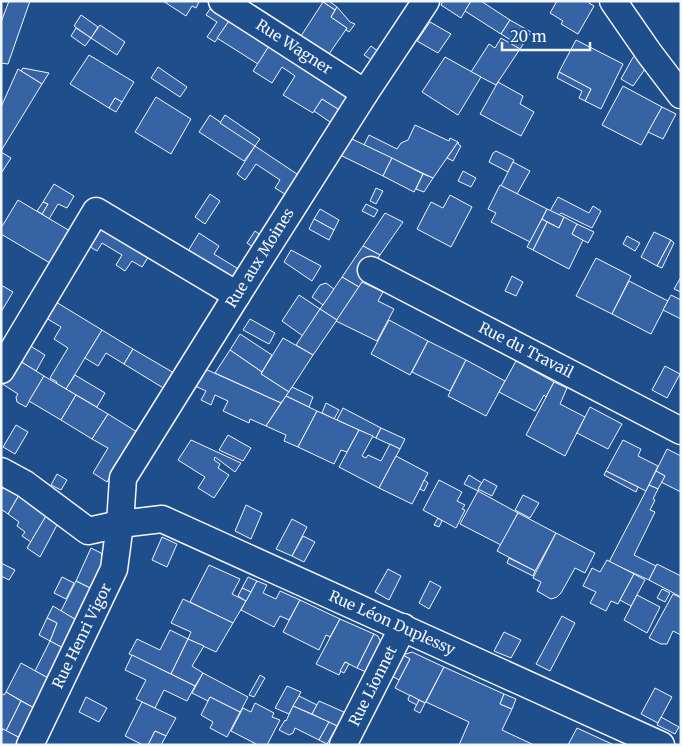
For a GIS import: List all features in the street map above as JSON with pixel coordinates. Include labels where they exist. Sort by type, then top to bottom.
[{"type":"street","name":"Rue Wagner","points":[[222,1],[365,93]]},
{"type":"street","name":"Rue aux Moines","points":[[120,524],[123,478],[365,93],[426,1]]},
{"type":"street","points":[[613,1],[681,95]]},
{"type":"street","points":[[1,370],[96,211],[237,295]]},
{"type":"street","name":"Rue du Travail","points":[[371,270],[681,431]]},
{"type":"street","name":"Rue Léon Duplessy","points":[[1,471],[25,484],[88,531],[120,524],[162,519],[661,745]]},
{"type":"street","name":"Rue Henri Vigor","points":[[30,745],[114,569],[120,524]]},
{"type":"street","name":"Rue Lionnet","points":[[343,745],[403,627]]},
{"type":"building","points":[[9,1],[30,1],[8,64],[1,63],[1,22]]},
{"type":"building","points":[[163,1],[199,2],[196,8],[192,6],[186,16]]},
{"type":"building","points":[[323,1],[329,1],[337,7],[335,10]]},
{"type":"building","points":[[443,1],[471,1],[461,18],[441,5]]},
{"type":"building","points":[[471,1],[481,1],[510,20],[501,34],[465,11]]},
{"type":"building","points":[[557,1],[590,1],[589,3],[594,6],[578,34],[561,24],[563,21],[550,13]]},
{"type":"building","points":[[323,2],[335,10],[331,17],[347,28],[329,54],[301,36]]},
{"type":"building","points":[[337,7],[350,22],[355,24],[349,32],[346,30],[347,28],[331,17]]},
{"type":"building","points":[[210,9],[229,21],[215,42],[207,37],[217,22],[206,15]]},
{"type":"building","points":[[81,15],[98,27],[91,38],[74,26]]},
{"type":"building","points":[[510,20],[531,32],[520,49],[512,45],[514,42],[501,34]]},
{"type":"building","points":[[229,21],[269,46],[258,64],[217,38]]},
{"type":"building","points":[[430,22],[451,34],[438,53],[417,41]]},
{"type":"building","points":[[100,25],[125,42],[117,55],[91,38]]},
{"type":"building","points":[[76,28],[91,38],[85,46],[71,36]]},
{"type":"building","points":[[501,38],[520,49],[496,85],[471,72],[489,44],[495,48]]},
{"type":"building","points":[[576,40],[623,64],[601,109],[585,101],[591,89],[559,72]]},
{"type":"building","points":[[269,46],[349,97],[341,111],[322,99],[313,113],[283,95],[295,76],[282,67],[272,83],[253,71]]},
{"type":"building","points":[[371,46],[379,52],[373,61],[364,55]]},
{"type":"building","points":[[89,55],[134,82],[122,102],[115,98],[109,108],[70,84]]},
{"type":"building","points":[[635,55],[645,69],[633,86],[621,79]]},
{"type":"building","points":[[445,57],[481,77],[458,115],[422,92]]},
{"type":"building","points":[[158,67],[187,87],[180,97],[151,78]]},
{"type":"building","points":[[23,68],[49,73],[42,84],[21,71]]},
{"type":"building","points":[[18,69],[42,84],[1,151],[1,107]]},
{"type":"building","points":[[559,72],[591,89],[585,101],[579,98],[582,91],[557,78]]},
{"type":"building","points":[[498,82],[523,96],[520,104],[534,112],[521,136],[480,114]]},
{"type":"building","points":[[623,86],[662,107],[641,145],[602,125]]},
{"type":"building","points":[[156,97],[191,119],[171,154],[135,132]]},
{"type":"building","points":[[115,98],[122,102],[116,112],[109,108]]},
{"type":"building","points":[[322,99],[341,111],[333,124],[314,111]]},
{"type":"building","points":[[662,107],[676,114],[663,139],[648,132]]},
{"type":"building","points":[[210,115],[255,146],[244,161],[199,132]]},
{"type":"building","points":[[225,115],[260,139],[255,146],[220,123]]},
{"type":"building","points":[[415,125],[449,141],[450,138],[458,142],[433,178],[364,145],[369,135],[397,149],[401,143],[408,140]]},
{"type":"building","points":[[350,138],[392,158],[383,176],[340,155]]},
{"type":"building","points":[[458,142],[461,146],[453,161],[447,158]]},
{"type":"building","points":[[255,146],[300,176],[288,196],[275,188],[280,180],[256,164],[245,180],[237,174]]},
{"type":"building","points":[[496,151],[514,160],[508,172],[489,162]]},
{"type":"building","points":[[1,152],[11,158],[2,172],[1,171]]},
{"type":"building","points":[[392,158],[423,174],[414,192],[383,176]]},
{"type":"building","points":[[513,162],[530,171],[517,194],[501,186]]},
{"type":"building","points":[[463,171],[476,178],[471,187],[458,181]]},
{"type":"building","points":[[423,174],[433,178],[424,192],[416,189]]},
{"type":"building","points":[[54,184],[74,196],[67,208],[58,204],[49,219],[42,214],[48,204],[43,202]]},
{"type":"building","points":[[500,185],[547,209],[530,242],[491,222],[496,213],[488,209]]},
{"type":"building","points":[[376,188],[383,191],[376,204],[370,201]]},
{"type":"building","points":[[210,194],[220,201],[205,224],[195,217]]},
{"type":"building","points":[[450,195],[472,207],[451,247],[417,229],[431,202],[443,208]]},
{"type":"building","points":[[558,197],[589,213],[593,206],[601,211],[592,228],[561,213],[559,215],[550,211]]},
{"type":"building","points":[[18,200],[75,234],[55,266],[1,234],[1,228]]},
{"type":"building","points":[[43,202],[48,204],[42,214],[37,211]]},
{"type":"building","points":[[366,204],[378,210],[374,217],[362,211]]},
{"type":"building","points":[[320,209],[339,220],[334,230],[314,219]]},
{"type":"building","points":[[547,209],[564,217],[559,228],[542,219]]},
{"type":"building","points":[[385,213],[403,222],[380,255],[363,246]]},
{"type":"building","points":[[564,217],[577,224],[572,234],[583,240],[569,269],[533,250],[547,222],[559,228]]},
{"type":"building","points":[[314,219],[334,230],[329,240],[309,229]]},
{"type":"building","points":[[542,219],[547,222],[533,250],[527,247]]},
{"type":"building","points":[[577,224],[594,232],[588,243],[572,234]]},
{"type":"building","points":[[101,226],[152,251],[142,267],[132,261],[125,271],[116,265],[122,255],[102,243],[97,251],[84,243]]},
{"type":"building","points":[[255,231],[262,236],[254,248],[247,243]]},
{"type":"building","points":[[654,232],[671,240],[657,266],[641,257]]},
{"type":"building","points":[[199,233],[219,246],[214,254],[240,270],[230,282],[185,256]]},
{"type":"building","points":[[627,236],[640,243],[635,251],[623,244]]},
{"type":"building","points":[[671,240],[674,243],[662,268],[657,266]]},
{"type":"building","points":[[363,246],[380,255],[359,287],[342,277]]},
{"type":"building","points":[[291,250],[321,266],[312,281],[284,262]]},
{"type":"building","points":[[596,258],[631,276],[612,314],[576,296]]},
{"type":"building","points":[[512,276],[523,282],[516,296],[505,291]]},
{"type":"building","points":[[342,277],[359,287],[337,320],[320,309]]},
{"type":"building","points":[[681,277],[681,292],[674,289]]},
{"type":"building","points":[[629,281],[668,301],[651,334],[612,314]]},
{"type":"building","points":[[362,282],[383,292],[378,301],[394,309],[377,341],[336,321]]},
{"type":"building","points":[[326,283],[334,289],[323,305],[312,297],[320,285]]},
{"type":"building","points":[[1,285],[13,292],[1,312]]},
{"type":"building","points":[[299,295],[320,309],[303,336],[282,321]]},
{"type":"building","points":[[671,295],[681,300],[681,319],[663,310]]},
{"type":"building","points":[[51,299],[102,330],[66,389],[50,378],[68,348],[54,339],[61,327],[41,315]]},
{"type":"building","points":[[320,309],[337,320],[313,355],[296,345]]},
{"type":"building","points":[[250,319],[275,333],[269,344],[243,330]]},
{"type":"building","points":[[389,320],[428,341],[410,375],[371,354]]},
{"type":"building","points":[[102,330],[133,349],[124,364],[106,353],[98,366],[85,358]]},
{"type":"building","points":[[240,334],[272,355],[262,372],[230,350]]},
{"type":"building","points":[[283,338],[313,355],[289,392],[261,374]]},
{"type":"building","points":[[428,341],[466,360],[450,391],[412,372]]},
{"type":"building","points":[[24,342],[45,355],[36,371],[15,358]]},
{"type":"building","points":[[133,349],[174,373],[165,389],[124,364]]},
{"type":"building","points":[[230,350],[262,372],[261,374],[289,392],[281,403],[215,373]]},
{"type":"building","points":[[15,358],[44,376],[26,407],[17,402],[16,397],[18,394],[1,383]]},
{"type":"building","points":[[466,360],[505,381],[486,416],[448,396]]},
{"type":"building","points":[[516,361],[554,382],[546,397],[544,395],[535,411],[499,392]]},
{"type":"building","points":[[665,366],[680,374],[667,398],[652,390]]},
{"type":"building","points":[[203,368],[281,403],[266,426],[250,419],[249,423],[223,411],[228,401],[215,395],[211,405],[201,400],[206,391],[193,385]]},
{"type":"building","points":[[75,375],[105,393],[97,407],[66,389]]},
{"type":"building","points":[[44,376],[76,395],[61,420],[29,401]]},
{"type":"building","points":[[554,382],[567,388],[560,404],[585,417],[565,456],[526,435]]},
{"type":"building","points":[[292,387],[313,397],[309,407],[286,396]]},
{"type":"building","points":[[76,395],[108,414],[92,439],[61,420]]},
{"type":"building","points":[[286,396],[317,411],[298,447],[284,441],[286,435],[266,426]]},
{"type":"building","points":[[326,403],[339,410],[334,419],[322,413]]},
{"type":"building","points":[[590,407],[622,424],[608,449],[577,433]]},
{"type":"building","points":[[343,408],[381,428],[376,438],[337,420]]},
{"type":"building","points":[[317,411],[359,430],[347,452],[341,450],[334,464],[298,447]]},
{"type":"building","points":[[108,414],[137,432],[107,482],[93,473],[108,448],[92,439]]},
{"type":"building","points":[[16,425],[28,432],[15,454],[3,447]]},
{"type":"building","points":[[381,428],[405,439],[400,449],[376,438]]},
{"type":"building","points":[[359,430],[373,436],[362,456],[366,458],[368,455],[381,461],[390,444],[400,449],[379,488],[339,467]]},
{"type":"building","points":[[228,435],[251,448],[243,461],[219,450]]},
{"type":"building","points":[[191,440],[241,463],[235,472],[215,457],[214,460],[220,464],[218,468],[229,475],[214,498],[198,488],[205,477],[178,460]]},
{"type":"building","points":[[623,440],[641,449],[638,456],[658,466],[646,491],[606,471]]},
{"type":"building","points":[[667,449],[681,456],[681,492],[661,482],[665,476],[656,471]]},
{"type":"building","points":[[396,456],[428,473],[412,504],[379,488]]},
{"type":"building","points":[[606,471],[638,487],[636,492],[604,475]]},
{"type":"building","points":[[656,471],[665,476],[658,489],[649,485]]},
{"type":"building","points":[[57,474],[67,480],[61,490],[51,485]]},
{"type":"building","points":[[469,475],[482,483],[478,491],[464,484]]},
{"type":"building","points":[[484,479],[497,486],[492,496],[478,489]]},
{"type":"building","points":[[424,480],[428,483],[424,491],[420,489]]},
{"type":"building","points":[[439,480],[462,492],[457,501],[465,505],[462,509],[465,510],[456,528],[423,510]]},
{"type":"building","points":[[649,485],[658,489],[650,510],[655,512],[634,555],[656,566],[649,580],[609,562]]},
{"type":"building","points":[[4,487],[19,495],[8,514],[1,509],[1,491]]},
{"type":"building","points":[[478,491],[518,513],[501,545],[460,524]]},
{"type":"building","points":[[19,495],[46,516],[31,542],[22,536],[25,532],[17,526],[19,522],[8,514]]},
{"type":"building","points":[[523,495],[539,503],[530,518],[515,510]]},
{"type":"building","points":[[246,505],[262,513],[251,539],[235,531]]},
{"type":"building","points":[[518,513],[556,533],[535,571],[497,551]]},
{"type":"building","points":[[46,516],[57,525],[40,557],[27,548]]},
{"type":"building","points":[[438,518],[442,521],[439,527],[434,525]]},
{"type":"building","points":[[292,519],[307,527],[292,556],[276,549]]},
{"type":"building","points":[[556,533],[595,553],[585,573],[575,568],[561,593],[551,599],[537,591],[541,582],[533,578]]},
{"type":"building","points":[[303,536],[315,542],[304,562],[292,556]]},
{"type":"building","points":[[162,537],[177,544],[167,567],[152,560]]},
{"type":"building","points":[[91,548],[101,553],[105,565],[94,590],[76,581]]},
{"type":"building","points":[[509,558],[535,571],[533,576],[507,563]]},
{"type":"building","points":[[607,560],[634,574],[618,604],[611,601],[606,611],[590,603],[596,592],[583,586],[592,568],[600,572]]},
{"type":"building","points":[[1,563],[15,570],[9,580],[1,576]]},
{"type":"building","points":[[657,564],[681,576],[681,597],[649,580]]},
{"type":"building","points":[[209,565],[240,579],[232,594],[246,601],[233,623],[190,602]]},
{"type":"building","points":[[388,569],[401,576],[389,600],[375,592]]},
{"type":"building","points":[[634,574],[645,580],[631,606],[620,600]]},
{"type":"building","points":[[62,577],[74,583],[66,599],[54,593]]},
{"type":"building","points":[[248,577],[257,581],[251,592],[242,588]]},
{"type":"building","points":[[76,581],[94,590],[78,621],[61,611]]},
{"type":"building","points":[[257,581],[267,585],[263,593],[276,599],[280,591],[300,600],[289,620],[280,616],[274,627],[241,610]]},
{"type":"building","points":[[430,581],[441,587],[429,609],[419,603]]},
{"type":"building","points":[[242,588],[251,592],[246,601],[238,596]]},
{"type":"building","points":[[662,589],[670,593],[665,602],[657,598]]},
{"type":"building","points":[[673,594],[681,598],[681,635],[673,631],[667,644],[661,644],[649,638]]},
{"type":"building","points":[[637,595],[660,607],[647,633],[624,620]]},
{"type":"building","points":[[183,599],[233,623],[216,652],[188,639],[191,632],[171,623]]},
{"type":"building","points":[[300,600],[340,619],[330,637],[326,635],[319,650],[283,632]]},
{"type":"building","points":[[53,606],[78,621],[65,649],[50,641],[57,623],[47,618]]},
{"type":"building","points":[[562,616],[575,623],[550,671],[536,664]]},
{"type":"building","points":[[47,618],[57,623],[50,641],[39,635]]},
{"type":"building","points":[[340,619],[374,634],[357,668],[345,662],[339,675],[316,664]]},
{"type":"building","points":[[170,630],[188,639],[171,674],[129,654],[137,639],[160,650]]},
{"type":"building","points":[[504,632],[521,640],[511,658],[494,651]]},
{"type":"building","points":[[374,634],[378,636],[381,643],[366,672],[357,668]]},
{"type":"building","points":[[188,639],[204,646],[192,666],[203,673],[195,686],[171,674]]},
{"type":"building","points":[[50,641],[65,649],[50,679],[35,671]]},
{"type":"building","points":[[412,652],[444,667],[425,703],[395,688],[410,659],[403,655]]},
{"type":"building","points":[[132,655],[195,686],[187,701],[164,690],[155,708],[136,699],[146,680],[125,670]]},
{"type":"building","points":[[403,655],[410,659],[399,680],[392,676]]},
{"type":"building","points":[[345,662],[349,664],[344,673],[340,671]]},
{"type":"building","points":[[21,663],[50,679],[36,709],[6,692]]},
{"type":"building","points":[[444,667],[504,694],[500,704],[512,709],[502,730],[534,745],[459,745],[469,722],[426,702]]},
{"type":"building","points":[[203,673],[248,697],[240,712],[210,697],[208,701],[192,693]]},
{"type":"building","points":[[260,675],[265,678],[254,697],[249,695]]},
{"type":"building","points":[[287,686],[301,692],[289,714],[275,708]]},
{"type":"building","points":[[655,688],[672,697],[658,723],[641,714]]},
{"type":"building","points":[[6,692],[21,701],[6,731],[1,728],[1,693],[4,695]]},
{"type":"building","points":[[504,694],[516,699],[512,709],[500,704]]},
{"type":"building","points":[[410,695],[419,700],[417,705],[409,701]]},
{"type":"building","points":[[299,696],[317,705],[312,714],[293,706]]},
{"type":"building","points":[[86,697],[107,708],[99,722],[79,712]]},
{"type":"building","points":[[210,697],[240,712],[227,737],[210,728],[213,722],[201,715]]},
{"type":"building","points":[[419,700],[425,703],[420,713],[414,710]]},
{"type":"building","points":[[21,701],[36,709],[22,739],[6,731]]},
{"type":"building","points":[[319,701],[344,712],[337,726],[312,714]]},
{"type":"building","points":[[142,702],[176,718],[166,736],[155,731],[148,745],[143,745],[125,736]]},
{"type":"building","points":[[255,703],[274,713],[272,717],[280,720],[267,745],[258,745],[231,731],[243,708],[251,712]]},
{"type":"building","points":[[293,706],[329,722],[319,740],[295,728],[293,733],[289,735],[279,730],[286,721]]},
{"type":"building","points":[[661,717],[679,727],[675,734],[657,725]]},
{"type":"building","points":[[329,722],[337,726],[327,744],[319,740]]},
{"type":"building","points":[[577,728],[614,745],[568,745]]},
{"type":"building","points":[[3,729],[22,739],[19,745],[1,745],[1,732]]},
{"type":"building","points":[[155,731],[166,736],[161,745],[148,745]]}]
